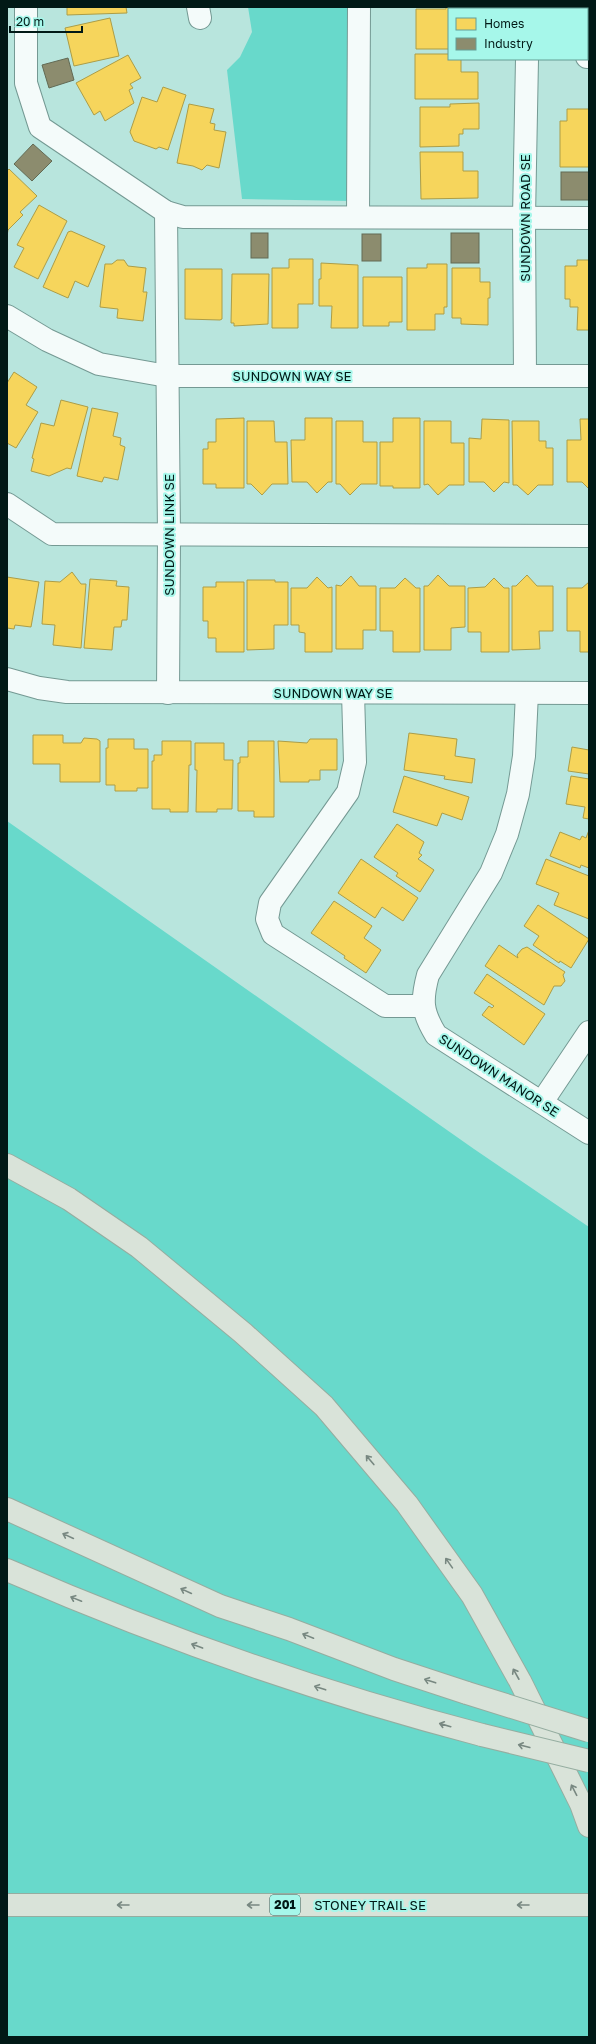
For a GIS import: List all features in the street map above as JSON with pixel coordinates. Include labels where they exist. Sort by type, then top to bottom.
[{"type":"highway","points":[[7,1165],[69,1199],[139,1246],[243,1333],[324,1406],[407,1504],[472,1595],[520,1681],[581,1804],[589,1826]]},
{"type":"highway","points":[[7,1509],[220,1606],[289,1629],[379,1664],[589,1731]]},
{"type":"highway","points":[[7,1570],[133,1622],[222,1655],[353,1698],[482,1735],[589,1761]]},
{"type":"highway","name":"STONEY TRAIL SE","points":[[7,1905],[589,1905]]},
{"type":"street","points":[[26,7],[26,83],[40,127],[166,212],[183,217],[589,218]]},
{"type":"street","points":[[358,217],[359,7]]},
{"type":"street","name":"SUNDOWN ROAD SE","points":[[525,376],[524,217],[527,60]]},
{"type":"street","name":"SUNDOWN LINK SE","points":[[166,212],[170,536],[168,693]]},
{"type":"street","name":"SUNDOWN WAY SE","points":[[7,316],[47,340],[99,364],[167,376],[589,376]]},
{"type":"street","points":[[7,504],[52,534],[170,536],[589,536]]},
{"type":"street","name":"SUNDOWN WAY SE","points":[[7,679],[39,688],[67,692],[589,693]]},
{"type":"street","points":[[353,693],[355,762],[348,792],[270,903],[267,919],[273,934],[385,1006],[423,1006]]},
{"type":"street","name":"SUNDOWN MANOR SE","points":[[527,693],[524,756],[518,794],[506,834],[491,873],[428,975],[424,991],[423,1006],[426,1019],[436,1035],[542,1102],[589,1134]]},
{"type":"street","points":[[542,1102],[589,1032]]},
{"type":"shaded area","points":[[248,7],[353,7],[351,201],[242,199],[227,70],[240,57],[252,32]]},
{"type":"shaded area","points":[[7,821],[474,1149],[589,1227],[589,2037],[7,2037]]},
{"type":"building: Homes","points":[[67,7],[126,7],[127,13],[67,15]]},
{"type":"building: Homes","points":[[446,7],[475,7],[448,8],[448,49],[416,49],[416,9],[446,9]]},
{"type":"building: Homes","points":[[110,18],[119,56],[74,66],[65,28]]},
{"type":"building: Homes","points":[[415,54],[448,54],[448,60],[461,60],[461,72],[478,72],[478,99],[415,99]]},
{"type":"building: Homes","points":[[128,55],[141,78],[130,84],[133,88],[129,90],[134,103],[105,121],[100,111],[94,115],[76,83]]},
{"type":"building: Homes","points":[[163,87],[186,95],[168,150],[159,147],[156,149],[134,141],[130,132],[142,97],[157,102]]},
{"type":"building: Homes","points":[[479,103],[479,129],[463,129],[463,134],[459,134],[459,146],[420,147],[420,107],[450,107],[450,104]]},
{"type":"building: Homes","points":[[189,104],[214,109],[210,123],[215,124],[214,130],[226,132],[219,168],[207,165],[202,170],[193,166],[177,163]]},
{"type":"building: Homes","points":[[567,109],[589,109],[589,167],[560,167],[560,121],[567,121]]},
{"type":"building: Homes","points":[[420,152],[463,152],[463,171],[478,171],[478,198],[421,199]]},
{"type":"building: Homes","points":[[9,169],[37,196],[20,212],[23,215],[8,230],[7,236],[7,171]]},
{"type":"building: Homes","points":[[39,205],[67,221],[38,279],[14,267],[24,248],[17,245]]},
{"type":"building: Homes","points":[[71,231],[105,246],[88,287],[75,281],[68,298],[43,287],[68,232]]},
{"type":"building: Homes","points":[[289,259],[313,259],[313,304],[298,304],[298,328],[272,328],[272,268],[289,268]]},
{"type":"building: Homes","points":[[117,260],[124,260],[128,266],[146,268],[143,292],[147,292],[143,321],[117,318],[118,309],[100,307],[105,264],[112,264]]},
{"type":"building: Homes","points":[[577,260],[589,260],[589,330],[577,330],[578,307],[570,307],[570,299],[565,299],[565,266],[577,266]]},
{"type":"building: Homes","points":[[321,263],[358,265],[358,328],[331,328],[332,306],[319,306],[319,279],[321,279]]},
{"type":"building: Homes","points":[[427,264],[447,264],[447,307],[444,307],[444,314],[435,314],[435,330],[407,330],[407,268],[427,268]]},
{"type":"building: Homes","points":[[452,268],[480,268],[480,282],[490,282],[490,298],[488,298],[488,325],[461,324],[461,318],[452,318]]},
{"type":"building: Homes","points":[[185,269],[222,269],[222,319],[185,319]]},
{"type":"building: Homes","points":[[232,274],[269,274],[268,324],[234,326],[234,323],[231,323]]},
{"type":"building: Homes","points":[[363,277],[402,277],[402,322],[389,322],[389,326],[363,326]]},
{"type":"building: Homes","points":[[14,372],[37,387],[26,405],[38,412],[16,448],[7,443],[7,383]]},
{"type":"building: Homes","points":[[61,400],[88,407],[71,469],[67,468],[49,476],[31,471],[34,459],[32,458],[41,423],[54,426]]},
{"type":"building: Homes","points":[[92,408],[118,413],[113,436],[121,438],[120,445],[125,447],[118,480],[104,477],[102,482],[77,476]]},
{"type":"building: Homes","points":[[244,418],[244,488],[216,488],[216,484],[203,484],[203,449],[208,449],[208,442],[216,442],[216,419]]},
{"type":"building: Homes","points":[[305,418],[332,418],[332,482],[328,482],[317,493],[307,482],[292,482],[291,440],[305,440]]},
{"type":"building: Homes","points":[[393,418],[420,418],[420,488],[393,488],[393,486],[380,486],[380,442],[393,442]]},
{"type":"building: Homes","points":[[482,419],[509,420],[509,483],[504,482],[494,492],[484,482],[469,482],[469,438],[481,439]]},
{"type":"building: Homes","points":[[580,419],[589,419],[589,489],[582,482],[567,482],[567,440],[581,440]]},
{"type":"building: Homes","points":[[247,421],[274,421],[275,442],[287,442],[288,484],[272,484],[262,495],[251,484],[247,484]]},
{"type":"building: Homes","points":[[336,421],[363,421],[363,442],[377,442],[377,484],[361,484],[350,495],[340,484],[336,484]]},
{"type":"building: Homes","points":[[424,421],[451,421],[451,443],[464,443],[464,485],[449,485],[438,495],[428,484],[424,485]]},
{"type":"building: Homes","points":[[512,421],[539,421],[539,441],[546,441],[546,448],[553,448],[553,485],[538,485],[528,495],[517,485],[513,485]]},
{"type":"building: Homes","points":[[72,572],[81,584],[86,584],[81,648],[53,645],[55,625],[42,624],[45,581],[60,582]]},
{"type":"building: Homes","points":[[438,575],[449,586],[465,586],[465,627],[451,628],[451,650],[424,650],[424,586],[428,586]]},
{"type":"building: Homes","points":[[527,575],[537,586],[553,586],[553,631],[539,631],[540,649],[512,650],[512,586],[516,586]]},
{"type":"building: Homes","points":[[351,576],[359,586],[376,586],[376,630],[363,630],[363,649],[336,649],[336,585],[341,586]]},
{"type":"building: Homes","points":[[7,577],[39,582],[31,627],[15,625],[14,629],[7,628]]},
{"type":"building: Homes","points":[[317,577],[328,588],[332,587],[332,652],[305,652],[305,633],[299,632],[299,625],[291,625],[291,588],[307,588]]},
{"type":"building: Homes","points":[[405,578],[416,588],[420,588],[420,652],[393,652],[393,631],[380,631],[380,588],[395,588]]},
{"type":"building: Homes","points":[[494,578],[504,588],[509,588],[509,652],[481,652],[481,632],[468,632],[468,588],[485,587]]},
{"type":"building: Homes","points":[[90,579],[117,581],[116,586],[129,587],[127,620],[122,620],[121,627],[114,627],[112,650],[84,648]]},
{"type":"building: Homes","points":[[247,580],[275,580],[275,582],[288,582],[288,625],[274,625],[274,649],[247,650]]},
{"type":"building: Homes","points":[[216,582],[244,582],[244,652],[216,652],[216,638],[208,638],[208,621],[203,621],[203,587],[216,587]]},
{"type":"building: Homes","points":[[589,582],[589,652],[580,652],[580,631],[567,631],[567,588],[582,588]]},
{"type":"building: Homes","points":[[409,733],[457,739],[455,756],[475,759],[472,783],[444,779],[445,776],[404,770]]},
{"type":"building: Homes","points":[[33,735],[63,735],[63,743],[81,743],[84,738],[97,739],[100,741],[100,782],[60,782],[60,764],[33,764]]},
{"type":"building: Homes","points":[[108,739],[134,739],[134,749],[148,749],[148,788],[137,788],[137,791],[115,791],[115,785],[106,785],[106,748],[108,748]]},
{"type":"building: Homes","points":[[310,739],[337,739],[337,770],[320,770],[320,780],[309,780],[309,782],[280,782],[278,741],[307,743]]},
{"type":"building: Homes","points":[[162,741],[191,741],[188,812],[170,812],[170,809],[152,809],[152,761],[154,761],[154,755],[162,755]]},
{"type":"building: Homes","points":[[248,741],[274,741],[274,817],[254,817],[254,811],[238,811],[238,763],[240,763],[240,757],[248,757]]},
{"type":"building: Homes","points":[[195,743],[224,743],[224,760],[233,760],[232,809],[217,809],[217,812],[196,812],[197,770],[195,770]]},
{"type":"building: Homes","points":[[572,747],[589,750],[589,774],[568,771]]},
{"type":"building: Homes","points":[[404,776],[469,797],[462,820],[442,813],[437,826],[393,812]]},
{"type":"building: Homes","points":[[571,776],[589,779],[589,819],[583,818],[585,807],[566,804]]},
{"type":"building: Homes","points":[[397,824],[424,842],[419,853],[422,855],[418,859],[434,870],[420,892],[396,876],[398,873],[374,857]]},
{"type":"building: Homes","points":[[589,830],[589,868],[581,865],[580,868],[550,856],[560,832],[580,840],[582,836],[586,838]]},
{"type":"building: Homes","points":[[361,859],[418,898],[403,921],[382,907],[375,918],[338,893]]},
{"type":"building: Homes","points":[[546,859],[589,876],[589,919],[554,905],[559,893],[536,884]]},
{"type":"building: Homes","points":[[334,901],[372,926],[364,938],[381,950],[366,973],[344,958],[345,956],[311,933]]},
{"type":"building: Homes","points":[[538,905],[589,939],[571,968],[560,961],[559,963],[533,945],[539,936],[524,926]]},
{"type":"building: Homes","points":[[499,945],[518,958],[517,955],[522,949],[527,947],[565,972],[563,975],[565,981],[561,986],[554,986],[544,1005],[485,966]]},
{"type":"building: Homes","points":[[487,974],[545,1014],[524,1045],[482,1015],[489,1006],[492,1008],[494,1006],[474,993]]},
{"type":"building: Industry","points":[[68,58],[74,80],[49,88],[42,65]]},
{"type":"building: Industry","points":[[33,144],[52,161],[32,181],[14,164]]},
{"type":"building: Industry","points":[[561,172],[589,172],[589,200],[561,200]]},
{"type":"building: Industry","points":[[251,233],[268,233],[268,258],[251,258]]},
{"type":"building: Industry","points":[[451,233],[479,233],[479,263],[451,263]]},
{"type":"building: Industry","points":[[362,234],[381,234],[381,261],[362,261]]}]
